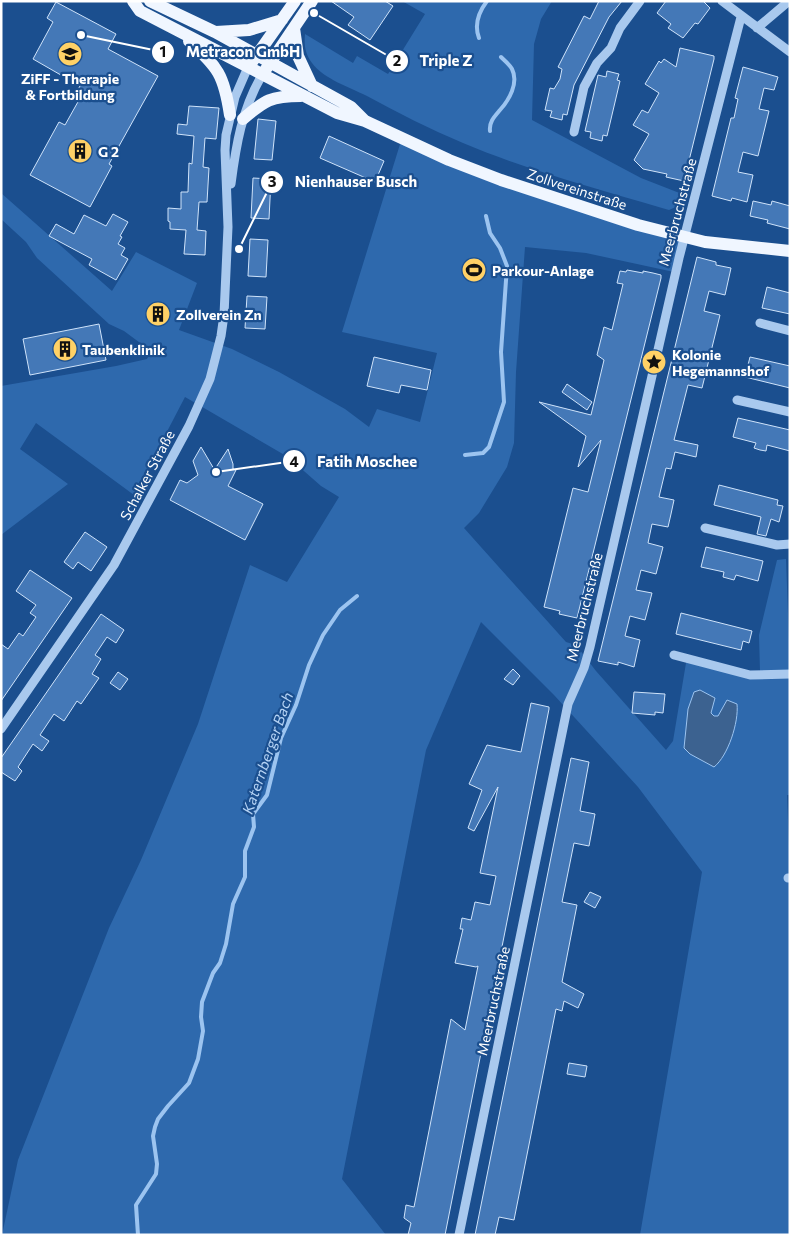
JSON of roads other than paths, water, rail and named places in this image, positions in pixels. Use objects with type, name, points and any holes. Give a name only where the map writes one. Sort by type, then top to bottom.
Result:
[{"type":"main road","points":[[133,1],[140,11],[176,29],[206,56],[222,80],[230,115]]},
{"type":"main road","name":"Zollvereinstraße","points":[[150,1],[215,32],[351,107],[365,121]]},
{"type":"main road","points":[[248,67],[296,1]]},
{"type":"main road","points":[[262,75],[312,1]]},
{"type":"main road","points":[[215,32],[249,30],[282,20]]},
{"type":"main road","points":[[294,28],[298,56],[312,86]]},
{"type":"main road","name":"Zollvereinstraße","points":[[176,29],[337,113],[365,121],[449,160],[501,180],[684,237],[735,246],[790,251]]},
{"type":"main road","points":[[243,118],[269,98],[303,96]]},
{"type":"street","points":[[574,132],[584,87],[597,63],[610,48],[620,28],[640,1]]},
{"type":"street","points":[[722,1],[790,52]]},
{"type":"street","points":[[757,28],[789,1]]},
{"type":"street","name":"Meerbruchstraße","points":[[459,1235],[568,704],[584,668],[590,647],[684,237],[741,17]]},
{"type":"street","name":"Schalker Straße","points":[[1,728],[114,565],[146,508],[199,405],[210,379],[221,336],[227,254],[228,201],[225,150],[230,115],[238,88],[248,67]]},
{"type":"street","name":"Schalker Straße","points":[[228,201],[243,118],[251,94],[262,75]]},
{"type":"street","points":[[760,323],[790,331]]},
{"type":"street","points":[[737,400],[790,412]]},
{"type":"street","points":[[705,528],[777,545],[790,544]]},
{"type":"street","points":[[674,655],[750,675],[790,674]]},
{"type":"waterway","name":"Katernberger Bach","points":[[479,38],[478,19],[487,1]]},
{"type":"waterway","name":"Katernberger Bach","points":[[490,131],[492,120],[507,101],[514,85],[512,69],[501,57]]},
{"type":"waterway","name":"Katernberger Bach","points":[[465,455],[483,453],[489,447],[504,402],[501,352],[507,266],[500,248],[490,233],[486,216]]},
{"type":"waterway","name":"Katernberger Bach","points":[[138,1235],[136,1205],[156,1174],[157,1164],[153,1136],[155,1127],[158,1119],[168,1106],[189,1083],[198,1059],[203,1031],[201,1017],[202,1002],[213,973],[220,963],[226,944],[233,904],[245,877],[245,851],[254,827],[253,814],[267,795],[281,738],[296,705],[309,665],[323,635],[340,610],[357,596]]},
{"type":"place","name":"Triple Z","points":[[314,13]]},
{"type":"place","name":"Metracon GmbH","points":[[81,35]]},
{"type":"place","name":"ZiFF - Therapie & Fortbildung","points":[[70,54]]},
{"type":"place","name":"G 2","points":[[80,151]]},
{"type":"place","name":"Nienhauser Busch","points":[[239,249]]},
{"type":"place","name":"Parkour-Anlage","points":[[474,270]]},
{"type":"place","name":"Zollverein Zn","points":[[158,314]]},
{"type":"place","name":"Taubenklinik","points":[[65,349]]},
{"type":"place","name":"Kolonie Hegemannshof","points":[[654,362]]},
{"type":"place","name":"Fatih Moschee","points":[[216,472]]}]
